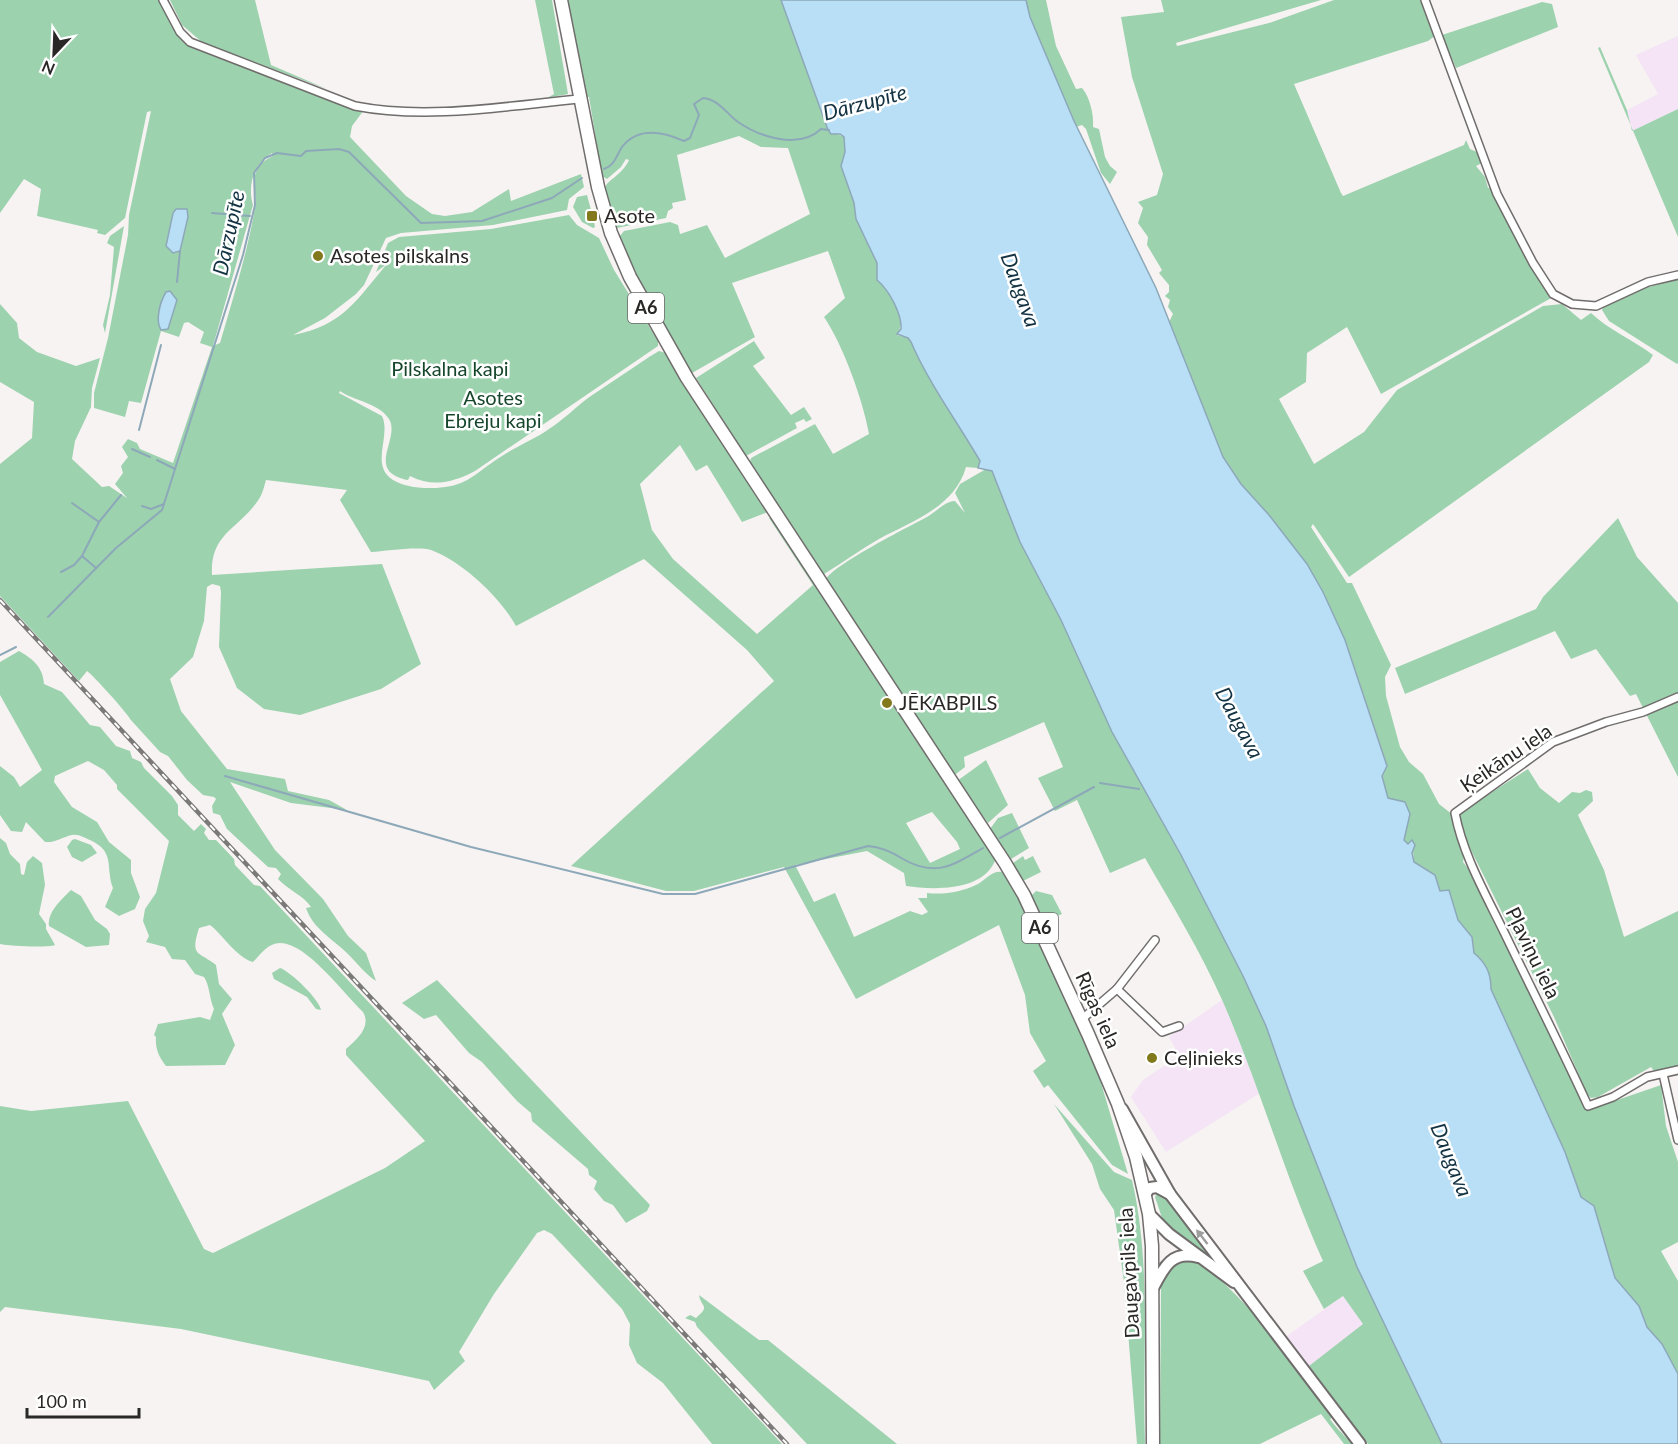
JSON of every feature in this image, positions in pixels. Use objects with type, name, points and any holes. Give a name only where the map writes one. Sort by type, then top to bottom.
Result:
[{"type":"highway","name":"A6","points":[[561,0],[579,99]]},
{"type":"highway","name":"Rīgas iela","points":[[579,99],[608,223],[630,277],[687,378],[1010,871],[1082,1020],[1118,1104]]},
{"type":"highway","name":"Daugavpils iela","points":[[1118,1104],[1149,1214],[1153,1288],[1153,1444]]},
{"type":"main road","name":"Rīgas iela","points":[[1118,1104],[1170,1194],[1360,1444]]},
{"type":"main road","points":[[1145,1194],[1157,1186],[1170,1194]]},
{"type":"main road","points":[[1149,1214],[1201,1258],[1237,1284]]},
{"type":"main road","points":[[1153,1288],[1164,1266],[1172,1259],[1186,1254],[1201,1258]]},
{"type":"street","points":[[163,0],[180,32],[190,42],[355,106],[380,111],[415,112],[579,99]]},
{"type":"street","points":[[1425,0],[1497,194],[1533,263],[1553,294],[1572,304],[1596,306],[1648,282],[1678,275]]},
{"type":"street","name":"Ķeikānu iela","points":[[1455,813],[1553,742],[1606,722],[1643,712],[1678,697]]},
{"type":"street","name":"Pļaviņu iela","points":[[1455,813],[1459,833],[1473,868],[1563,1049],[1588,1106],[1613,1096],[1647,1077],[1663,1074]]},
{"type":"street","points":[[1082,1020],[1117,989],[1155,940]]},
{"type":"street","points":[[1117,989],[1162,1032],[1179,1026]]},
{"type":"street","points":[[1678,1070],[1663,1074],[1678,1140]]},
{"type":"shaded area","points":[[1678,36],[1678,109],[1632,131],[1627,110],[1658,94],[1636,55]]},
{"type":"shaded area","points":[[1222,1000],[1260,1093],[1166,1152],[1131,1097],[1143,1080],[1179,1056],[1169,1037]]},
{"type":"shaded area","points":[[1343,1296],[1364,1325],[1309,1366],[1287,1336]]},
{"type":"green space","points":[[0,0],[158,0],[185,42],[364,110],[352,126],[350,137],[406,196],[432,214],[445,216],[472,212],[509,189],[511,201],[581,174],[584,187],[569,199],[567,210],[493,225],[401,233],[386,238],[364,285],[356,294],[325,318],[293,335],[325,325],[348,309],[387,264],[376,272],[388,243],[399,237],[491,229],[569,215],[577,225],[599,238],[614,270],[658,341],[658,346],[475,471],[451,481],[435,483],[410,476],[408,480],[395,476],[388,469],[386,462],[391,436],[389,419],[379,409],[340,391],[339,393],[382,416],[384,431],[382,463],[389,477],[412,487],[439,488],[468,480],[508,452],[549,429],[588,398],[649,357],[659,351],[666,353],[768,512],[742,522],[707,465],[696,471],[680,445],[640,484],[652,530],[673,559],[757,634],[813,585],[769,518],[771,518],[996,858],[990,869],[981,877],[970,883],[943,888],[906,886],[904,873],[867,851],[795,865],[814,902],[835,893],[854,937],[910,911],[922,915],[928,912],[918,898],[927,898],[927,893],[959,891],[978,884],[993,874],[1002,872],[1019,899],[1096,1066],[1128,1174],[1112,1165],[1048,1085],[1044,1088],[1033,1071],[1046,1061],[1030,1033],[1025,995],[999,925],[856,999],[784,867],[694,891],[666,891],[571,866],[774,681],[747,650],[644,559],[516,626],[491,592],[456,563],[443,556],[431,550],[418,548],[371,552],[340,500],[347,490],[266,480],[257,502],[220,541],[215,550],[212,575],[382,564],[421,664],[381,689],[300,715],[264,709],[237,688],[219,647],[221,592],[220,586],[212,584],[207,587],[204,621],[193,657],[170,679],[181,711],[227,769],[285,779],[288,791],[329,800],[347,810],[291,803],[230,782],[275,850],[323,899],[348,936],[366,953],[376,981],[368,975],[318,928],[306,908],[311,907],[278,879],[281,874],[276,868],[268,867],[227,829],[220,815],[213,813],[212,806],[216,799],[203,795],[187,780],[168,756],[160,752],[87,671],[79,681],[0,596],[0,464],[32,438],[34,402],[0,382],[0,304],[17,323],[19,338],[37,352],[76,366],[100,358],[92,388],[91,407],[75,441],[72,459],[102,487],[109,486],[127,498],[115,484],[123,473],[121,466],[128,457],[122,447],[128,439],[137,443],[140,449],[173,463],[212,347],[200,343],[204,332],[188,322],[184,323],[179,337],[161,331],[141,403],[129,401],[125,417],[94,408],[94,393],[108,338],[128,235],[129,215],[151,111],[147,112],[125,218],[105,235],[97,233],[98,230],[37,216],[41,189],[24,179],[0,213]],"holes":[[[272,153],[273,156],[263,162],[256,172],[254,181],[256,204],[244,259],[220,343],[213,346],[253,205],[251,197],[253,175],[266,157]],[[176,209],[187,209],[188,217],[180,251],[166,245],[173,212]],[[932,812],[957,842],[960,849],[930,863],[906,823]]]},
{"type":"green space","points":[[170,0],[255,0],[271,65],[327,89],[203,43],[182,25]]},
{"type":"green space","points":[[535,0],[552,0],[568,94],[547,98],[554,94]]},
{"type":"green space","points":[[567,0],[781,0],[828,130],[844,137],[845,152],[841,166],[854,203],[856,219],[877,263],[877,280],[892,298],[899,314],[900,329],[897,335],[908,338],[911,342],[935,387],[980,461],[978,468],[966,467],[952,493],[931,511],[879,539],[824,574],[750,462],[751,458],[815,424],[833,454],[869,434],[851,373],[824,317],[845,298],[828,251],[732,283],[755,337],[692,373],[646,294],[619,237],[624,231],[670,222],[678,225],[680,234],[707,225],[725,258],[810,214],[788,148],[761,147],[739,136],[677,155],[686,200],[672,203],[673,208],[668,211],[666,218],[617,228],[605,187],[629,160],[626,159],[621,167],[607,179],[602,176],[589,97],[587,97]]},
{"type":"green space","points":[[1026,0],[1046,0],[1056,46],[1076,89],[1082,88],[1087,96],[1092,112],[1093,127],[1099,129],[1105,157],[1117,172],[1110,184],[1101,173],[1086,129],[1082,125],[1076,127],[1030,17]]},
{"type":"green space","points":[[1161,0],[1321,0],[1176,43],[1177,46],[1269,23],[1334,0],[1423,0],[1435,36],[1428,41],[1294,84],[1341,193],[1343,196],[1464,145],[1466,140],[1470,149],[1477,152],[1482,163],[1476,166],[1485,177],[1488,188],[1492,187],[1530,263],[1553,297],[1381,394],[1347,327],[1307,353],[1306,382],[1279,399],[1314,464],[1364,432],[1397,390],[1543,306],[1562,304],[1581,320],[1591,313],[1605,325],[1653,355],[1649,362],[1349,577],[1313,524],[1311,527],[1347,583],[1352,583],[1391,665],[1385,677],[1386,696],[1400,747],[1409,762],[1423,774],[1439,804],[1453,815],[1465,852],[1463,862],[1475,877],[1586,1108],[1597,1107],[1661,1085],[1666,1126],[1678,1162],[1678,1242],[1661,1251],[1678,1281],[1678,1374],[1662,1344],[1647,1327],[1639,1306],[1615,1278],[1594,1206],[1581,1197],[1565,1152],[1491,989],[1487,969],[1474,954],[1472,937],[1458,920],[1449,890],[1440,891],[1435,875],[1414,862],[1412,841],[1408,844],[1404,840],[1410,813],[1388,798],[1382,776],[1387,766],[1345,640],[1269,515],[1241,484],[1223,457],[1169,322],[1173,314],[1168,307],[1170,300],[1165,296],[1169,292],[1169,285],[1159,273],[1162,270],[1147,245],[1148,237],[1138,223],[1143,208],[1138,202],[1157,195],[1163,174],[1132,77],[1121,17],[1164,12]]},
{"type":"green space","points":[[1542,2],[1552,4],[1558,27],[1456,68],[1442,35]]},
{"type":"green space","points":[[1600,47],[1627,110],[1631,125],[1598,48]]},
{"type":"green space","points":[[1678,109],[1678,237],[1633,131]]},
{"type":"green space","points":[[587,195],[591,221],[594,221],[595,227],[593,228],[582,222],[573,207],[577,197]]},
{"type":"green space","points":[[124,226],[105,333],[103,325],[110,295],[114,247],[107,243],[110,236]]},
{"type":"green space","points":[[1678,279],[1677,364],[1609,321],[1602,310],[1604,306],[1630,292]]},
{"type":"green space","points":[[754,341],[765,358],[753,366],[791,415],[804,407],[812,419],[806,422],[804,419],[795,423],[797,428],[746,456],[696,378]]},
{"type":"green space","points":[[986,469],[992,471],[997,480],[1020,542],[1061,620],[1112,732],[1181,855],[1243,976],[1266,1026],[1294,1106],[1357,1267],[1442,1444],[1368,1444],[1309,1366],[1363,1324],[1343,1296],[1324,1309],[1303,1271],[1323,1261],[1249,1066],[1205,965],[1145,858],[1110,873],[1077,800],[1055,811],[1038,778],[1063,767],[1044,722],[964,757],[965,767],[956,774],[952,773],[826,579],[832,572],[857,555],[948,503],[955,501],[965,513],[955,493],[960,484]]},
{"type":"green space","points":[[1618,518],[1637,557],[1678,603],[1678,777],[1636,694],[1630,696],[1596,649],[1571,659],[1555,631],[1405,694],[1395,668],[1536,609],[1543,597]]},
{"type":"green space","points":[[19,651],[36,664],[42,673],[44,684],[62,692],[90,725],[100,727],[116,746],[130,751],[132,758],[141,762],[144,768],[172,796],[178,805],[178,815],[194,831],[201,824],[206,829],[204,833],[209,840],[216,840],[254,885],[260,886],[782,1444],[712,1444],[663,1383],[637,1363],[629,1345],[630,1324],[622,1309],[552,1234],[544,1230],[537,1233],[494,1294],[459,1352],[465,1361],[434,1390],[429,1381],[181,1329],[5,1307],[0,1312],[0,1106],[31,1111],[128,1101],[204,1249],[213,1253],[385,1168],[425,1141],[346,1055],[346,1049],[362,1033],[366,1023],[363,1012],[324,970],[302,951],[290,945],[276,943],[265,949],[253,962],[236,951],[210,925],[199,928],[195,944],[197,952],[216,965],[219,984],[232,999],[222,1014],[235,1045],[225,1065],[166,1066],[158,1053],[154,1035],[158,1024],[200,1017],[210,1020],[214,1009],[204,977],[195,974],[185,960],[172,959],[165,947],[146,942],[149,936],[143,921],[145,909],[156,893],[169,841],[117,789],[117,785],[104,770],[88,761],[55,776],[54,782],[72,807],[97,822],[109,842],[131,860],[131,873],[140,897],[135,909],[119,916],[105,907],[113,888],[107,855],[98,845],[82,836],[75,835],[45,842],[26,822],[22,832],[11,831],[0,815],[0,766],[14,777],[20,787],[42,770],[0,695],[0,662]]},
{"type":"green space","points":[[986,760],[1008,805],[988,823],[957,781]]},
{"type":"green space","points":[[1528,769],[1540,788],[1559,803],[1572,792],[1580,793],[1586,790],[1592,792],[1593,801],[1578,815],[1604,870],[1624,937],[1678,911],[1678,1066],[1654,1071],[1651,1067],[1598,1097],[1591,1098],[1587,1094],[1554,1017],[1461,830],[1459,813]]},
{"type":"green space","points":[[1012,813],[1029,848],[1011,859],[990,829],[998,818]]},
{"type":"green space","points":[[0,838],[6,843],[10,854],[20,864],[21,874],[24,875],[27,862],[33,856],[42,863],[45,885],[39,914],[55,945],[0,944]]},
{"type":"green space","points":[[75,839],[91,845],[97,853],[82,862],[72,857],[67,847]]},
{"type":"green space","points":[[1023,856],[1025,860],[1033,856],[1041,872],[1023,881],[1013,863]]},
{"type":"green space","points":[[71,890],[81,896],[95,920],[107,929],[110,934],[109,945],[86,947],[49,926],[53,911]]},
{"type":"green space","points":[[1036,891],[1052,895],[1062,914],[1043,922],[1031,896]]},
{"type":"green space","points":[[280,968],[304,986],[321,1010],[316,1009],[307,997],[274,979],[272,973]]},
{"type":"green space","points":[[437,980],[650,1205],[647,1211],[626,1223],[613,1205],[604,1201],[594,1189],[597,1181],[589,1175],[588,1169],[532,1121],[531,1113],[482,1062],[469,1053],[436,1015],[424,1019],[402,1003]]},
{"type":"green space","points":[[1054,1104],[1114,1172],[1132,1180],[1138,1212],[1144,1278],[1145,1444],[1137,1444],[1124,1282],[1114,1210],[1100,1189],[1092,1164]]},
{"type":"green space","points":[[1158,1192],[1168,1198],[1213,1262],[1164,1224],[1155,1197]]},
{"type":"green space","points":[[1194,1259],[1215,1275],[1252,1312],[1333,1417],[1330,1419],[1353,1444],[1344,1444],[1321,1414],[1260,1444],[1160,1444],[1161,1281],[1173,1261]]},
{"type":"green space","points":[[699,1295],[759,1340],[768,1340],[897,1444],[807,1444],[697,1327],[695,1322],[685,1318],[690,1315],[696,1318],[703,1311],[704,1306]]},
{"type":"water","name":"Daugava","points":[[781,0],[1026,0],[1030,17],[1074,121],[1156,288],[1223,457],[1241,484],[1269,515],[1307,564],[1345,640],[1387,766],[1382,776],[1388,798],[1405,802],[1410,814],[1404,840],[1408,844],[1412,840],[1415,845],[1412,853],[1414,862],[1435,875],[1440,891],[1449,890],[1458,920],[1472,937],[1474,953],[1487,969],[1491,989],[1565,1152],[1581,1197],[1594,1206],[1615,1278],[1639,1306],[1647,1327],[1662,1344],[1678,1374],[1678,1444],[1442,1444],[1357,1267],[1294,1106],[1266,1026],[1243,976],[1181,855],[1112,732],[1061,620],[1020,542],[992,471],[978,468],[980,461],[935,387],[911,342],[908,338],[897,334],[901,329],[901,323],[897,310],[882,284],[877,280],[877,263],[856,219],[854,203],[841,166],[845,152],[844,137],[840,134],[831,134],[828,130]]},
{"type":"water","points":[[176,209],[187,209],[188,217],[180,251],[173,253],[166,246],[173,213]]},
{"type":"water","points":[[170,291],[177,300],[168,329],[161,330],[158,321],[160,306],[166,292]]},
{"type":"waterway","name":"Dārzupīte","points":[[604,169],[613,163],[628,140],[636,136],[660,133],[684,141],[690,138],[699,115],[694,104],[703,98],[718,104],[738,122],[768,136],[791,140],[802,139],[821,129],[829,130]]},
{"type":"waterway","name":"Dārzupīte","points":[[48,617],[116,548],[162,510],[243,255],[255,205],[254,173],[265,158],[277,153],[301,156],[306,151],[339,149],[349,152],[421,223],[482,221],[552,198],[582,178]]},
{"type":"waterway","points":[[212,213],[250,216]]},
{"type":"waterway","points":[[177,282],[180,251]]},
{"type":"waterway","points":[[139,430],[161,345]]},
{"type":"waterway","points":[[132,449],[150,457]]},
{"type":"waterway","points":[[157,460],[175,469]]},
{"type":"waterway","points":[[96,568],[82,556],[99,522],[121,495]]},
{"type":"waterway","points":[[72,503],[99,522]]},
{"type":"waterway","points":[[142,506],[151,509],[164,504]]},
{"type":"waterway","points":[[61,572],[74,565],[82,556]]},
{"type":"waterway","name":"Dārzupīte","points":[[0,655],[16,647]]},
{"type":"waterway","points":[[225,776],[471,847],[663,894],[695,894],[868,846],[886,850],[925,868],[953,864],[983,848]]},
{"type":"waterway","points":[[1100,783],[1139,789]]},
{"type":"waterway","points":[[1000,838],[1094,787]]},
{"type":"railway","points":[[0,600],[787,1444]]},
{"type":"place","name":"Asote","points":[[592,216]]},
{"type":"place","name":"Asotes pilskalns","points":[[318,256]]},
{"type":"place","name":"JĒKABPILS","points":[[887,703]]},
{"type":"place","name":"Ceļinieks","points":[[1152,1058]]},
{"type":"park label","name":"Pilskalna kapi","points":[[450,369]]},
{"type":"park label","name":"Asotes Ebreju kapi","points":[[493,410]]}]
